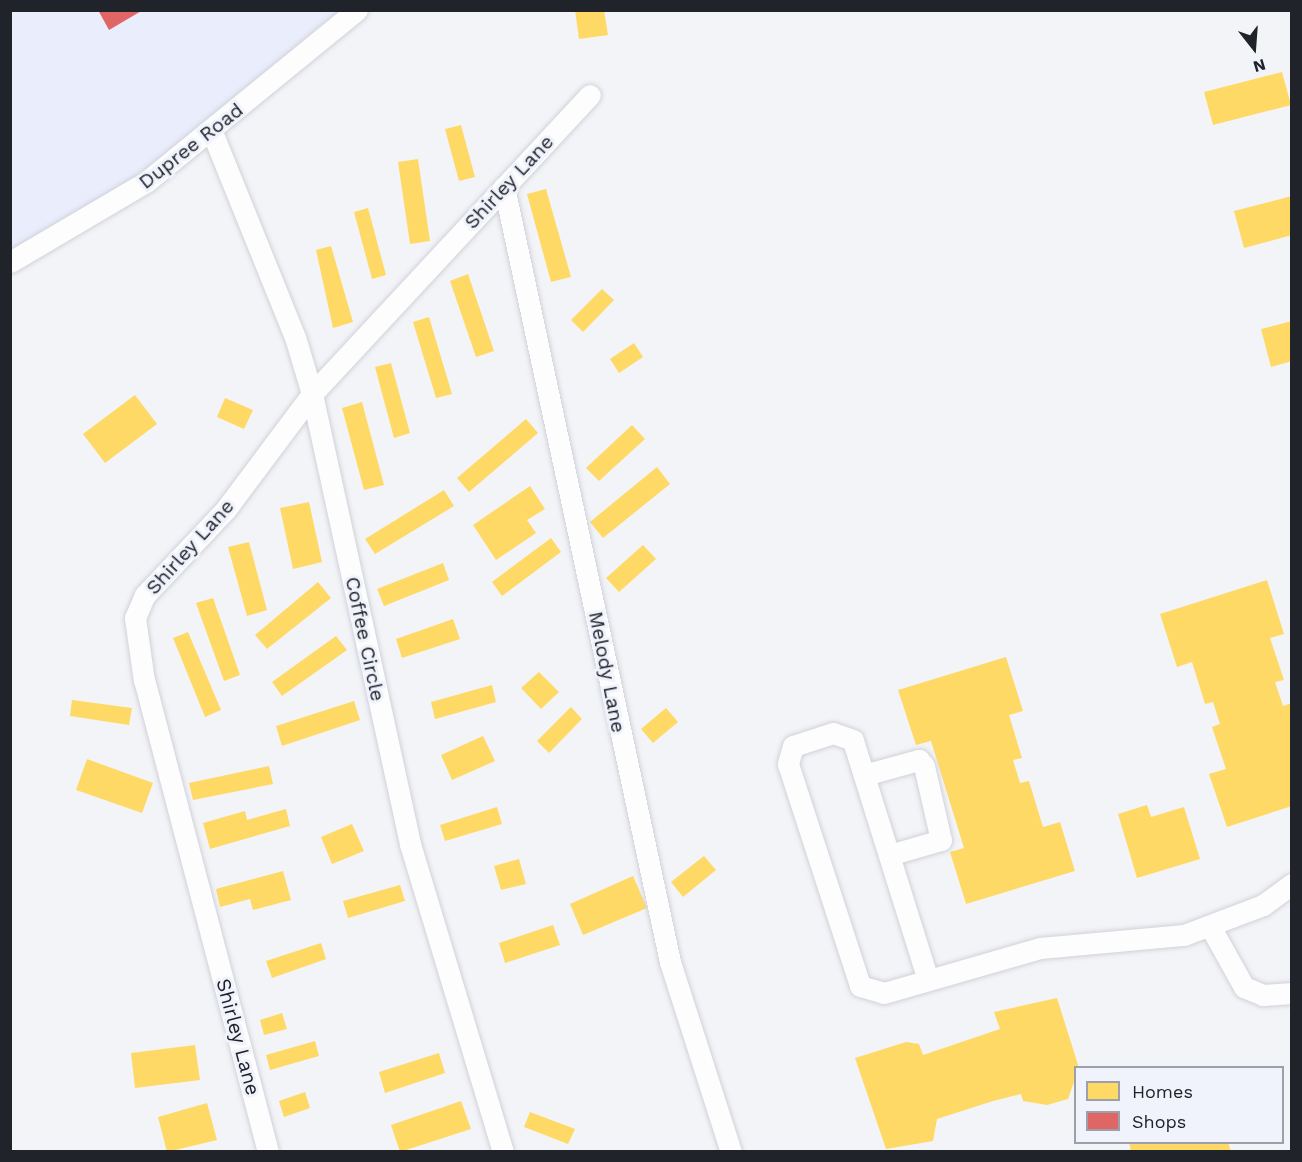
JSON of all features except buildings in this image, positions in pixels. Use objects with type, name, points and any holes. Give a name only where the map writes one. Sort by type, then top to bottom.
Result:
[{"type":"street","name":"Dupree Road","points":[[10,262],[88,221],[212,132],[357,10]]},
{"type":"street","name":"Shirley Lane","points":[[268,1152],[144,681],[135,618],[145,596],[226,509],[312,394],[590,95]]},
{"type":"street","name":"Coffee Circle","points":[[212,132],[296,337],[312,394],[410,844],[503,1152]]},
{"type":"street","name":"Melody Lane","points":[[504,187],[670,962],[731,1152]]},
{"type":"street","points":[[928,980],[853,740],[833,733],[793,746],[788,764],[860,986],[884,993],[1040,948],[1151,941],[1211,928],[1263,905],[1292,884]]},
{"type":"street","points":[[864,775],[919,760],[924,766],[942,840],[889,855]]},
{"type":"street","points":[[1211,928],[1244,987],[1263,994],[1292,993]]},
{"type":"shaded area","points":[[11,11],[361,11],[11,269]]}]
